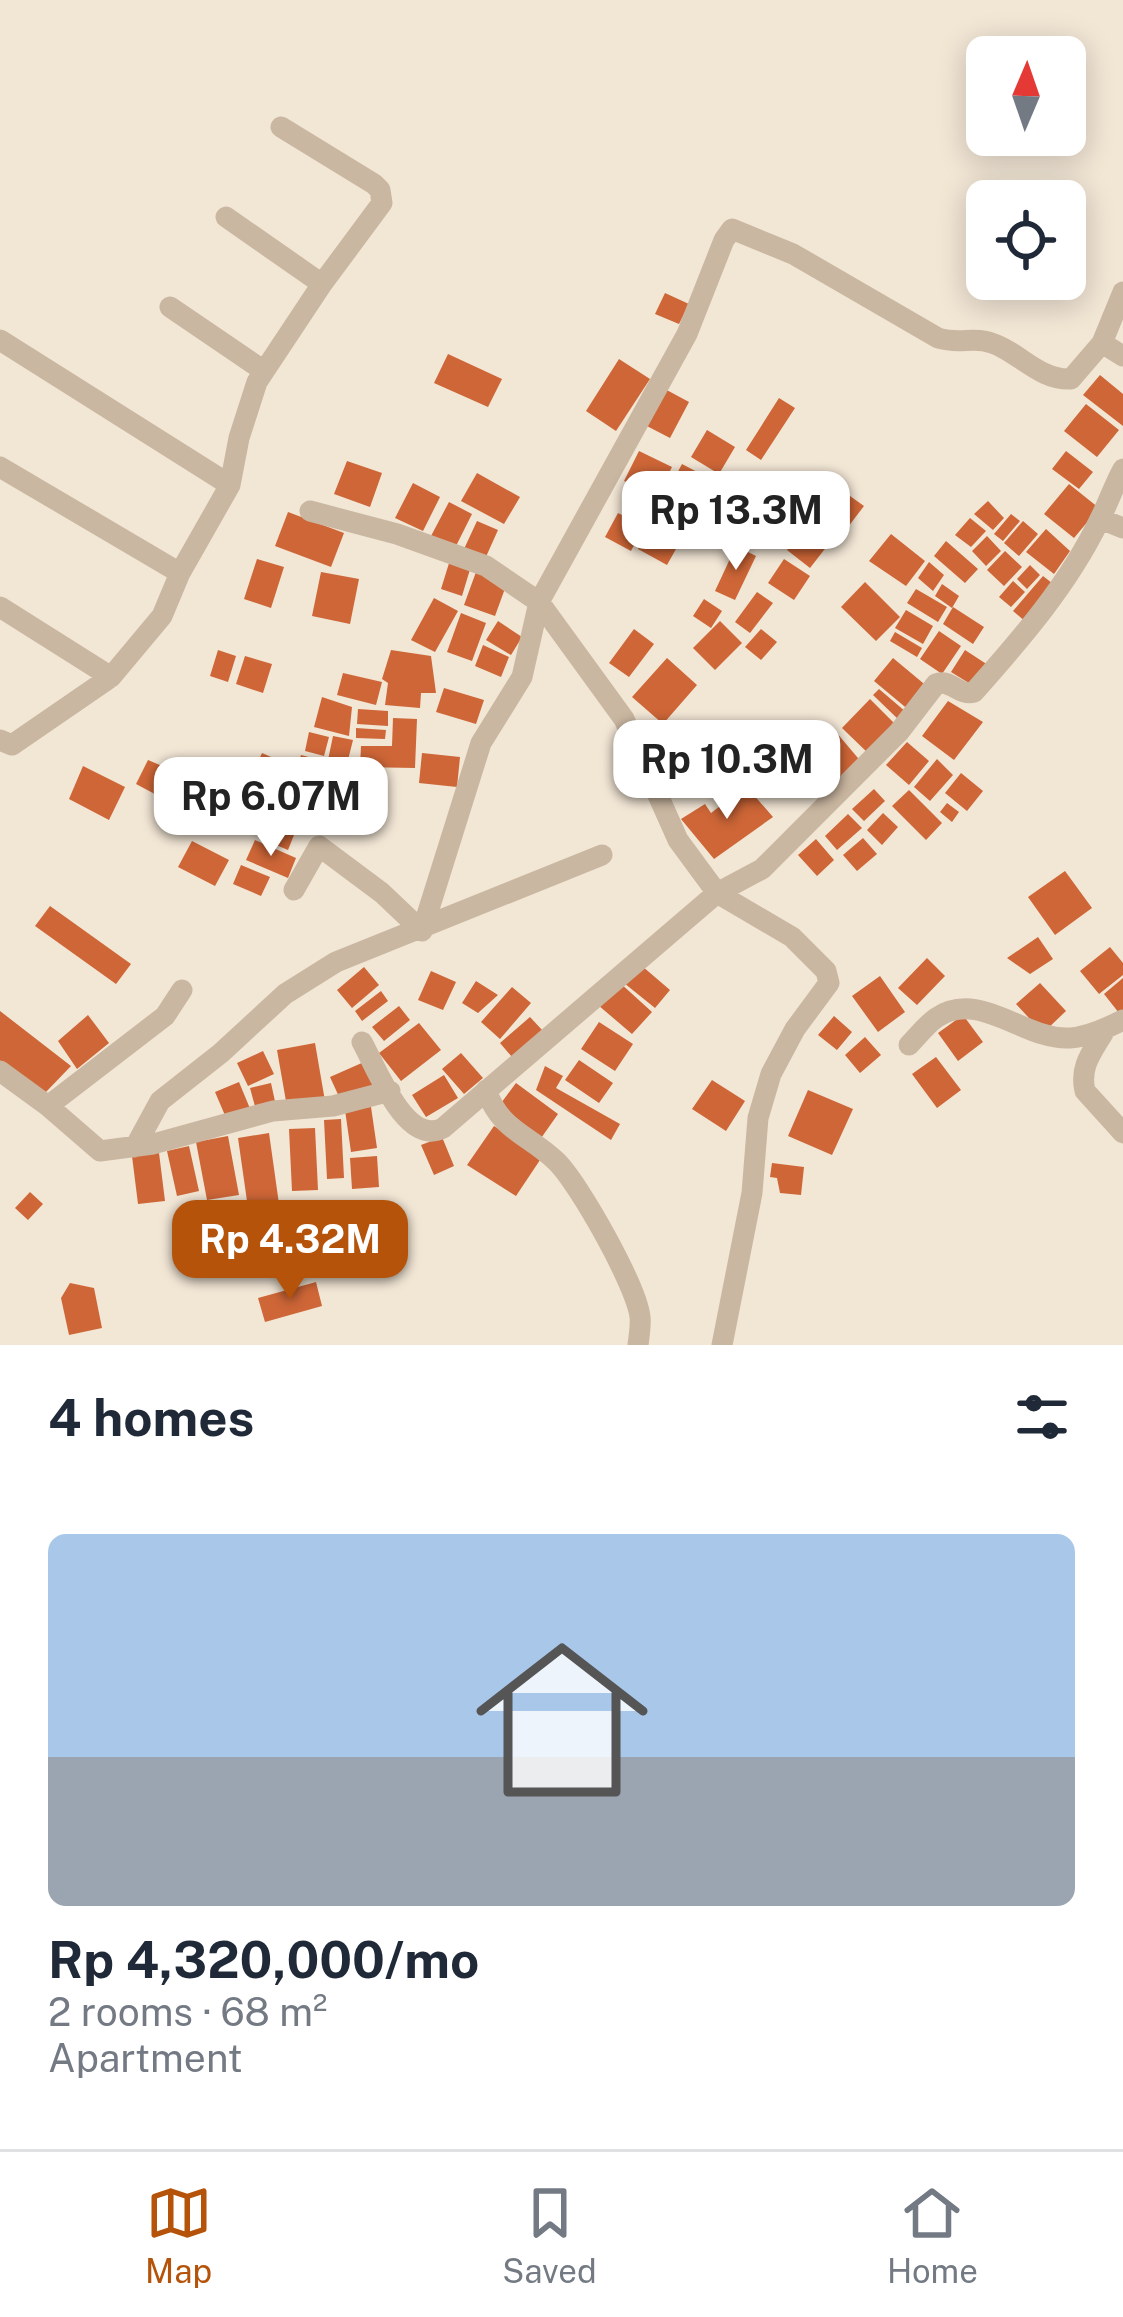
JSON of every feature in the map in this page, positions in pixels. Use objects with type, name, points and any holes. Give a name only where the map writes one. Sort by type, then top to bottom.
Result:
[{"type":"street","points":[[1,743],[12,746],[111,677],[162,616],[180,573],[230,485],[239,438],[264,371],[378,211],[382,197],[374,184],[281,127]]},
{"type":"street","points":[[226,217],[322,284]]},
{"type":"street","points":[[422,931],[481,743],[522,677],[538,602],[687,334],[732,229],[793,254],[938,338],[960,344],[984,341],[1052,377],[1071,379],[1102,343],[1123,292]]},
{"type":"street","points":[[170,307],[264,371]]},
{"type":"street","points":[[0,340],[230,485]]},
{"type":"street","points":[[1102,343],[1123,356]]},
{"type":"street","points":[[0,467],[180,573]]},
{"type":"street","points":[[362,1042],[406,1120],[421,1132],[431,1133],[717,893],[762,869],[898,732],[936,684],[945,682],[974,692],[1041,617],[1100,519],[1123,470]]},
{"type":"street","points":[[310,511],[397,534],[486,566],[538,602],[624,719],[678,840],[717,893],[792,937],[830,979],[771,1074],[758,1118],[752,1193],[722,1345]]},
{"type":"street","points":[[1100,519],[1123,528]]},
{"type":"street","points":[[0,607],[111,677]]},
{"type":"street","points":[[294,890],[319,846],[382,893],[422,931]]},
{"type":"street","points":[[135,1147],[160,1101],[285,994],[336,962],[602,855]]},
{"type":"street","points":[[48,1106],[165,1016],[182,990]]},
{"type":"street","points":[[909,1045],[938,1016],[969,1007],[1051,1036],[1069,1038],[1114,1025]]},
{"type":"street","points":[[1114,1025],[1088,1056],[1083,1083],[1123,1133]]},
{"type":"street","points":[[0,1071],[100,1151],[135,1147],[273,1112],[333,1106],[390,1090]]},
{"type":"street","points":[[485,1090],[494,1115],[557,1162],[617,1256],[637,1303],[638,1345]]},
{"type":"building","points":[[665,293],[689,304],[679,324],[655,314]]},
{"type":"building","points":[[448,354],[502,379],[488,407],[434,383]]},
{"type":"building","points":[[619,359],[650,379],[616,431],[586,411]]},
{"type":"building","points":[[1100,375],[1123,394],[1123,426],[1083,395]]},
{"type":"building","points":[[663,388],[689,402],[670,438],[643,424]]},
{"type":"building","points":[[779,398],[795,408],[761,460],[746,450]]},
{"type":"building","points":[[1086,404],[1119,430],[1097,457],[1064,431]]},
{"type":"building","points":[[707,430],[735,447],[719,474],[691,457]]},
{"type":"building","points":[[639,451],[672,467],[657,497],[624,481]]},
{"type":"building","points":[[1066,451],[1093,472],[1079,489],[1052,469]]},
{"type":"building","points":[[347,461],[382,473],[370,507],[334,494]]},
{"type":"building","points":[[682,464],[722,485],[708,511],[668,490]]},
{"type":"building","points":[[477,473],[520,497],[504,524],[461,501]]},
{"type":"building","points":[[413,483],[440,497],[423,531],[395,518]]},
{"type":"building","points":[[1069,484],[1099,508],[1074,538],[1044,514]]},
{"type":"building","points":[[741,488],[764,497],[752,527],[729,518]]},
{"type":"building","points":[[843,491],[864,506],[848,527],[827,512]]},
{"type":"building","points":[[665,501],[694,517],[667,565],[638,549]]},
{"type":"building","points":[[988,501],[1004,518],[993,530],[974,514]]},
{"type":"building","points":[[449,502],[472,514],[455,548],[431,536]]},
{"type":"building","points":[[288,512],[344,533],[331,567],[275,546]]},
{"type":"building","points":[[618,513],[644,526],[631,551],[605,537]]},
{"type":"building","points":[[1011,514],[1020,521],[1003,541],[994,534]]},
{"type":"building","points":[[816,515],[838,532],[810,568],[787,550]]},
{"type":"building","points":[[970,518],[986,531],[971,547],[955,535]]},
{"type":"building","points":[[477,521],[498,530],[485,559],[464,549]]},
{"type":"building","points":[[1023,521],[1038,534],[1019,556],[1004,543]]},
{"type":"building","points":[[1046,529],[1070,551],[1054,574],[1026,552]]},
{"type":"building","points":[[891,534],[925,561],[906,586],[869,561]]},
{"type":"building","points":[[987,536],[1001,551],[986,566],[972,551]]},
{"type":"building","points":[[946,541],[978,569],[965,583],[934,556]]},
{"type":"building","points":[[736,546],[756,556],[735,600],[715,591]]},
{"type":"building","points":[[1005,551],[1022,567],[1004,586],[987,570]]},
{"type":"building","points":[[257,559],[284,567],[271,608],[244,599]]},
{"type":"building","points":[[784,559],[810,576],[794,600],[768,583]]},
{"type":"building","points":[[450,560],[471,566],[462,596],[441,589]]},
{"type":"building","points":[[929,562],[944,575],[933,591],[918,578]]},
{"type":"building","points":[[1030,565],[1040,575],[1027,589],[1017,579]]},
{"type":"building","points":[[321,572],[359,579],[350,624],[312,616]]},
{"type":"building","points":[[476,572],[507,583],[495,616],[464,605]]},
{"type":"building","points":[[1043,576],[1057,587],[1026,622],[1013,611]]},
{"type":"building","points":[[1013,581],[1025,592],[1011,607],[999,597]]},
{"type":"building","points":[[865,582],[900,617],[876,641],[841,607]]},
{"type":"building","points":[[942,584],[959,596],[952,608],[935,596]]},
{"type":"building","points":[[916,589],[947,607],[938,622],[907,603]]},
{"type":"building","points":[[757,592],[773,603],[750,633],[735,622]]},
{"type":"building","points":[[434,598],[458,611],[435,652],[411,640]]},
{"type":"building","points":[[704,599],[722,611],[711,628],[693,616]]},
{"type":"building","points":[[953,607],[984,627],[973,644],[943,624]]},
{"type":"building","points":[[906,610],[933,626],[923,644],[895,628]]},
{"type":"building","points":[[461,613],[486,623],[472,661],[447,652]]},
{"type":"building","points":[[498,621],[522,637],[511,655],[486,640]]},
{"type":"building","points":[[720,621],[742,643],[715,670],[693,648]]},
{"type":"building","points":[[634,629],[654,644],[629,677],[609,663]]},
{"type":"building","points":[[761,629],[777,642],[761,660],[745,647]]},
{"type":"building","points":[[939,631],[961,646],[942,674],[920,659]]},
{"type":"building","points":[[895,632],[922,648],[917,657],[890,641]]},
{"type":"building","points":[[483,645],[509,657],[501,677],[475,666]]},
{"type":"building","points":[[218,650],[236,656],[228,682],[210,676]]},
{"type":"building","points":[[391,650],[431,656],[436,693],[421,693],[420,708],[385,705],[388,683],[382,679]]},
{"type":"building","points":[[965,650],[991,667],[977,688],[951,672]]},
{"type":"building","points":[[245,656],[272,664],[263,693],[236,684]]},
{"type":"building","points":[[667,658],[697,685],[663,724],[632,697]]},
{"type":"building","points":[[893,658],[929,688],[910,711],[874,681]]},
{"type":"building","points":[[343,673],[382,682],[376,705],[337,695]]},
{"type":"building","points":[[444,688],[484,700],[476,724],[436,712]]},
{"type":"building","points":[[879,689],[906,712],[899,720],[873,695]]},
{"type":"building","points":[[322,697],[352,707],[349,736],[314,727]]},
{"type":"building","points":[[870,699],[897,726],[869,754],[842,728]]},
{"type":"building","points":[[948,701],[983,722],[954,760],[922,736]]},
{"type":"building","points":[[358,709],[388,711],[388,726],[357,724]]},
{"type":"building","points":[[393,718],[417,719],[415,768],[360,767],[361,746],[392,746]]},
{"type":"building","points":[[737,725],[754,739],[736,760],[719,745]]},
{"type":"building","points":[[356,728],[386,730],[385,739],[356,738]]},
{"type":"building","points":[[309,732],[329,737],[324,756],[305,751]]},
{"type":"building","points":[[836,732],[863,764],[843,781],[816,749]]},
{"type":"building","points":[[333,736],[353,740],[347,764],[328,760]]},
{"type":"building","points":[[907,742],[929,761],[909,785],[886,765]]},
{"type":"building","points":[[262,753],[287,764],[274,793],[249,782]]},
{"type":"building","points":[[422,753],[460,757],[457,787],[419,783]]},
{"type":"building","points":[[301,755],[343,766],[341,778],[298,766]]},
{"type":"building","points":[[937,759],[953,775],[930,801],[914,787]]},
{"type":"building","points":[[148,760],[195,780],[181,808],[136,784]]},
{"type":"building","points":[[83,766],[125,787],[109,820],[69,799]]},
{"type":"building","points":[[301,770],[339,786],[329,807],[292,791]]},
{"type":"building","points":[[961,773],[983,791],[967,811],[945,793]]},
{"type":"building","points":[[746,786],[773,817],[714,859],[681,819],[705,804],[711,813]]},
{"type":"building","points":[[874,789],[885,801],[864,821],[852,809]]},
{"type":"building","points":[[909,790],[942,823],[926,840],[892,806]]},
{"type":"building","points":[[286,794],[316,807],[307,828],[277,815]]},
{"type":"building","points":[[947,803],[959,812],[952,822],[940,812]]},
{"type":"building","points":[[883,813],[898,827],[882,845],[867,830]]},
{"type":"building","points":[[848,814],[862,828],[837,850],[825,836]]},
{"type":"building","points":[[278,822],[296,830],[288,850],[269,842]]},
{"type":"building","points":[[863,838],[877,854],[857,871],[843,855]]},
{"type":"building","points":[[816,839],[834,860],[817,876],[798,855]]},
{"type":"building","points":[[255,840],[296,858],[288,878],[246,860]]},
{"type":"building","points":[[192,841],[229,860],[215,886],[178,867]]},
{"type":"building","points":[[241,865],[270,877],[261,896],[233,884]]},
{"type":"building","points":[[1065,871],[1092,908],[1055,935],[1028,897]]},
{"type":"building","points":[[50,906],[131,964],[116,984],[35,926]]},
{"type":"building","points":[[1038,937],[1053,959],[1030,974],[1007,958]]},
{"type":"building","points":[[1110,947],[1123,963],[1123,975],[1099,994],[1080,971]]},
{"type":"building","points":[[927,958],[945,976],[917,1005],[898,988]]},
{"type":"building","points":[[642,966],[670,990],[655,1008],[624,983]]},
{"type":"building","points":[[364,967],[379,985],[352,1008],[337,990]]},
{"type":"building","points":[[431,971],[456,982],[443,1010],[418,1000]]},
{"type":"building","points":[[880,976],[905,1012],[878,1032],[852,996]]},
{"type":"building","points":[[1123,978],[1123,1010],[1119,1013],[1104,994]]},
{"type":"building","points":[[476,981],[498,995],[478,1013],[462,1003]]},
{"type":"building","points":[[619,982],[652,1012],[632,1034],[598,1005]]},
{"type":"building","points":[[1040,983],[1066,1011],[1043,1033],[1016,1004]]},
{"type":"building","points":[[512,987],[531,1003],[500,1039],[481,1022]]},
{"type":"building","points":[[381,991],[388,1001],[362,1021],[355,1011]]},
{"type":"building","points":[[399,1006],[410,1020],[384,1041],[372,1027]]},
{"type":"building","points":[[0,1011],[71,1066],[45,1093],[0,1064]]},
{"type":"building","points":[[88,1015],[109,1043],[77,1069],[58,1041]]},
{"type":"building","points":[[963,1015],[983,1042],[958,1061],[938,1033]]},
{"type":"building","points":[[834,1016],[852,1032],[837,1050],[818,1035]]},
{"type":"building","points":[[530,1017],[543,1031],[512,1057],[500,1043]]},
{"type":"building","points":[[599,1022],[633,1044],[615,1071],[581,1049]]},
{"type":"building","points":[[419,1023],[441,1050],[401,1081],[379,1053]]},
{"type":"building","points":[[865,1037],[881,1055],[860,1073],[845,1055]]},
{"type":"building","points":[[315,1043],[325,1101],[287,1107],[277,1050]]},
{"type":"building","points":[[263,1051],[274,1074],[248,1086],[237,1063]]},
{"type":"building","points":[[461,1053],[483,1078],[464,1094],[442,1069]]},
{"type":"building","points":[[936,1057],[961,1090],[937,1108],[912,1074]]},
{"type":"building","points":[[579,1060],[613,1083],[599,1103],[565,1080]]},
{"type":"building","points":[[364,1062],[375,1086],[341,1101],[330,1077]]},
{"type":"building","points":[[545,1066],[563,1076],[556,1088],[620,1124],[611,1140],[536,1090]]},
{"type":"building","points":[[444,1075],[458,1098],[426,1117],[412,1095]]},
{"type":"building","points":[[712,1080],[745,1101],[726,1131],[692,1109]]},
{"type":"building","points":[[239,1082],[251,1111],[227,1120],[215,1092]]},
{"type":"building","points":[[271,1083],[276,1106],[256,1110],[250,1088]]},
{"type":"building","points":[[516,1083],[558,1114],[539,1141],[496,1110]]},
{"type":"building","points":[[808,1090],[853,1109],[832,1155],[788,1136]]},
{"type":"building","points":[[371,1107],[377,1148],[351,1152],[345,1110]]},
{"type":"building","points":[[341,1119],[344,1178],[327,1179],[324,1120]]},
{"type":"building","points":[[494,1126],[542,1157],[516,1196],[467,1165]]},
{"type":"building","points":[[315,1128],[318,1190],[292,1191],[289,1129]]},
{"type":"building","points":[[269,1133],[279,1204],[248,1208],[238,1138]]},
{"type":"building","points":[[228,1136],[239,1195],[207,1200],[196,1142]]},
{"type":"building","points":[[442,1137],[454,1166],[434,1175],[421,1145]]},
{"type":"building","points":[[189,1146],[199,1191],[177,1196],[167,1151]]},
{"type":"building","points":[[159,1153],[165,1201],[138,1204],[132,1156]]},
{"type":"building","points":[[377,1156],[379,1187],[352,1189],[350,1158]]},
{"type":"building","points":[[772,1163],[804,1167],[801,1195],[780,1193],[777,1178],[770,1177]]},
{"type":"building","points":[[30,1192],[43,1204],[28,1220],[15,1208]]},
{"type":"building","points":[[316,1282],[322,1306],[265,1322],[258,1298]]},
{"type":"building","points":[[70,1283],[94,1288],[102,1328],[69,1335],[61,1298]]}]
